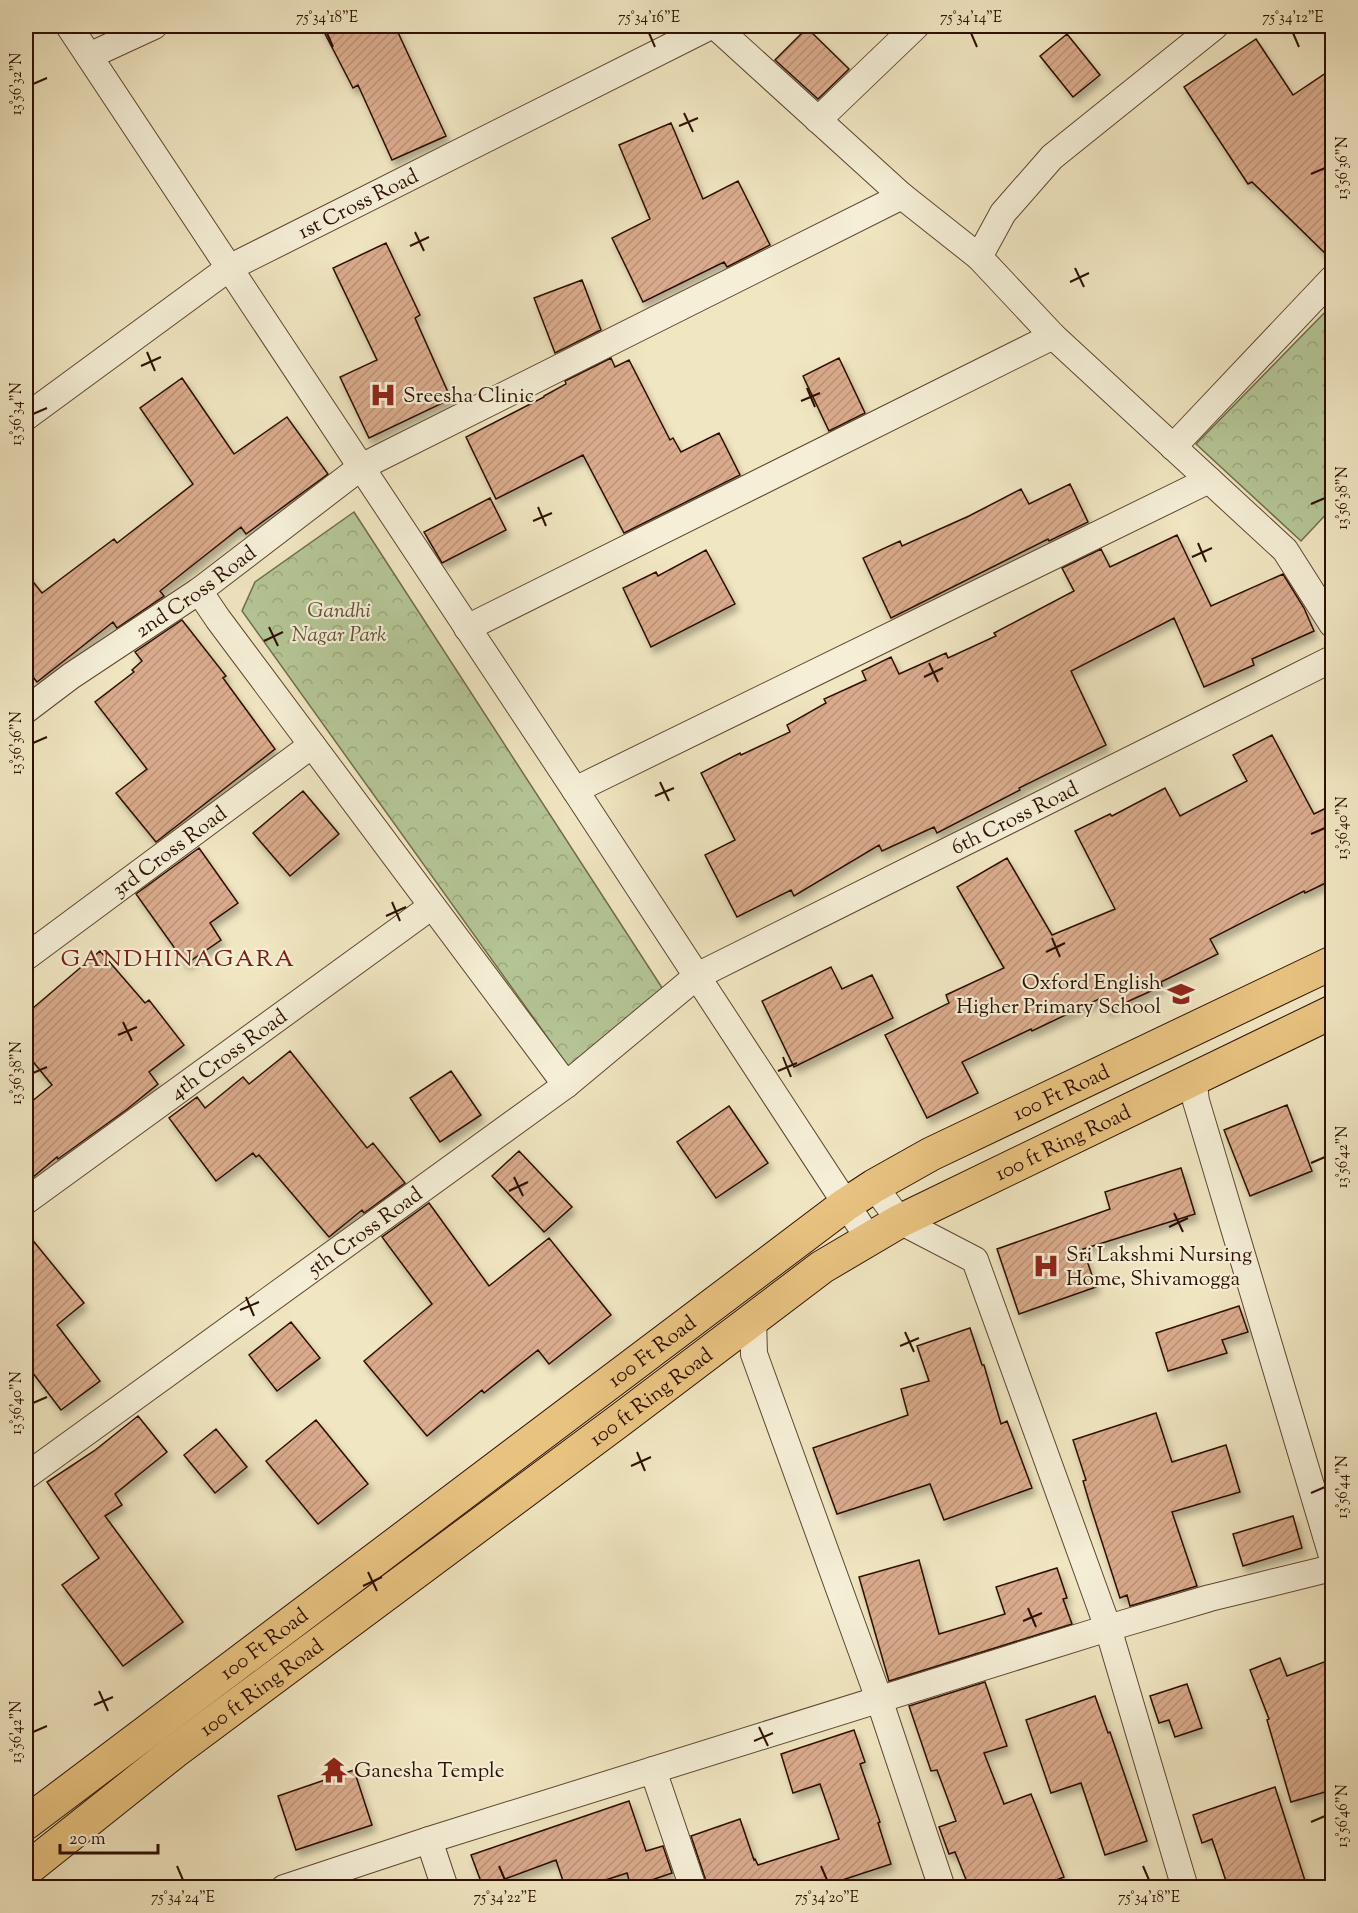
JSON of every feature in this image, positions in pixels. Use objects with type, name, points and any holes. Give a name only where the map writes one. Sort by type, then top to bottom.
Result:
[{"type":"main road","name":"100 Ft Road","points":[[26,1823],[845,1205],[931,1154],[1332,963]]},
{"type":"main road","name":"100 ft Ring Road","points":[[26,1870],[174,1752],[822,1267],[900,1221],[1332,1012]]},
{"type":"street","points":[[69,26],[869,1239]]},
{"type":"street","points":[[89,56],[154,26]]},
{"type":"street","points":[[713,26],[902,196],[979,257],[1053,336],[1284,550],[1332,624]]},
{"type":"street","name":"1st Cross Road","points":[[30,405],[230,268],[713,26]]},
{"type":"street","points":[[818,120],[916,26]]},
{"type":"street","points":[[979,257],[1003,213],[1052,157],[1215,26]]},
{"type":"street","name":"2nd Cross Road","points":[[26,710],[71,676],[200,591],[361,467],[902,196]]},
{"type":"street","points":[[1173,447],[1332,279]]},
{"type":"street","points":[[467,628],[1053,336]]},
{"type":"street","points":[[575,790],[1209,480]]},
{"type":"street","points":[[200,591],[312,745],[566,1084]]},
{"type":"street","name":"6th Cross Road","points":[[697,976],[1332,659]]},
{"type":"street","name":"3rd Cross Road","points":[[26,957],[312,745]]},
{"type":"street","name":"4th Cross Road","points":[[26,1201],[432,906]]},
{"type":"street","name":"5th Cross Road","points":[[26,1476],[566,1084],[697,976]]},
{"type":"street","points":[[1193,1078],[1196,1101],[1332,1556]]},
{"type":"street","points":[[874,1186],[900,1221],[975,1260],[1108,1628],[1185,1887]]},
{"type":"street","points":[[753,1320],[754,1354],[879,1699],[942,1887]]},
{"type":"street","points":[[284,1887],[1108,1628],[1210,1598],[1332,1568]]},
{"type":"street","points":[[653,1770],[693,1887]]},
{"type":"street","points":[[429,1840],[446,1887]]},
{"type":"green space","points":[[1332,305],[1332,508],[1301,541],[1196,444]]},
{"type":"green space","name":"Gandhi Nagar Park","points":[[354,512],[668,997],[578,1080],[242,611],[255,582]]},
{"type":"building","points":[[321,26],[395,26],[446,136],[392,160],[358,85],[353,88]]},
{"type":"building","points":[[807,28],[849,69],[818,99],[775,60]]},
{"type":"building","points":[[1067,34],[1100,75],[1073,97],[1040,56]]},
{"type":"building","points":[[1256,39],[1293,95],[1332,69],[1332,260],[1252,182],[1248,184],[1184,87]]},
{"type":"building","points":[[671,123],[703,199],[738,181],[770,245],[727,267],[724,262],[643,302],[612,238],[650,219],[619,145]]},
{"type":"building","points":[[386,243],[420,315],[415,318],[451,399],[369,438],[340,377],[377,360],[333,268]]},
{"type":"building","points":[[582,280],[601,330],[555,353],[534,298]]},
{"type":"building","points":[[611,358],[615,367],[629,360],[670,440],[673,438],[681,452],[719,433],[740,475],[624,533],[583,455],[496,499],[466,437],[544,397],[566,384],[565,381]]},
{"type":"building","points":[[839,358],[865,413],[829,431],[803,376]]},
{"type":"building","points":[[182,378],[234,454],[287,417],[328,474],[246,534],[241,527],[160,591],[164,596],[117,628],[113,622],[37,682],[26,668],[26,573],[42,593],[114,539],[117,543],[193,484],[140,408]]},
{"type":"building","points":[[1070,484],[1088,522],[1049,541],[1048,539],[891,618],[863,558],[900,541],[902,546],[969,516],[1021,489],[1029,504]]},
{"type":"building","points":[[490,498],[506,530],[442,563],[424,532]]},
{"type":"building","points":[[1177,535],[1211,606],[1283,574],[1304,608],[1314,631],[1252,659],[1254,665],[1204,687],[1174,618],[1071,671],[1106,745],[1019,788],[1020,790],[937,833],[934,827],[882,851],[879,845],[794,896],[791,890],[737,917],[705,855],[735,840],[701,773],[740,753],[741,755],[790,732],[787,725],[826,703],[824,699],[866,680],[862,671],[891,657],[899,674],[946,653],[948,658],[996,636],[994,633],[1074,591],[1062,568],[1101,549],[1110,567]]},
{"type":"building","points":[[706,550],[735,604],[651,647],[623,588],[656,572],[658,576]]},
{"type":"building","points":[[182,620],[226,676],[223,678],[275,749],[156,842],[116,793],[147,769],[95,702],[134,672],[132,670],[142,661],[135,652]]},
{"type":"building","points":[[1272,735],[1314,814],[1332,805],[1332,880],[1305,893],[1304,891],[1210,939],[1218,954],[1161,982],[1162,986],[1107,1011],[1101,998],[962,1062],[978,1093],[927,1118],[885,1035],[949,1003],[946,995],[1004,968],[957,887],[1007,858],[1052,935],[1115,909],[1075,831],[1110,814],[1112,816],[1165,788],[1180,816],[1247,781],[1233,755]]},
{"type":"building","points":[[303,791],[339,834],[290,876],[253,833]]},
{"type":"building","points":[[199,848],[238,903],[210,923],[221,940],[186,964],[136,894]]},
{"type":"building","points":[[100,951],[145,1003],[149,1000],[184,1045],[149,1072],[158,1084],[126,1110],[58,1159],[57,1157],[26,1183],[26,1106],[52,1085],[26,1053],[26,1014]]},
{"type":"building","points":[[831,967],[842,989],[872,975],[893,1018],[794,1067],[762,1001]]},
{"type":"building","points":[[290,1051],[367,1148],[373,1143],[405,1183],[364,1213],[362,1210],[329,1237],[259,1155],[256,1157],[253,1153],[216,1181],[169,1118],[197,1097],[205,1108],[243,1077],[249,1084]]},
{"type":"building","points":[[451,1071],[481,1115],[440,1142],[410,1098]]},
{"type":"building","points":[[1287,1105],[1312,1171],[1250,1196],[1224,1130]]},
{"type":"building","points":[[729,1106],[768,1163],[716,1198],[677,1142]]},
{"type":"building","points":[[519,1151],[572,1207],[544,1232],[492,1176]]},
{"type":"building","points":[[1181,1168],[1195,1214],[1083,1249],[1096,1287],[1019,1314],[997,1249],[1110,1209],[1105,1192]]},
{"type":"building","points":[[429,1203],[489,1286],[549,1238],[611,1315],[549,1364],[538,1350],[484,1393],[482,1390],[427,1436],[364,1361],[432,1304],[382,1237]]},
{"type":"building","points":[[26,1232],[84,1303],[57,1325],[100,1381],[61,1410],[26,1364]]},
{"type":"building","points":[[1239,1306],[1248,1332],[1222,1340],[1227,1353],[1168,1371],[1156,1333]]},
{"type":"building","points":[[291,1322],[320,1358],[277,1391],[249,1355]]},
{"type":"building","points":[[970,1328],[982,1365],[984,1365],[1001,1424],[1007,1421],[1032,1488],[944,1520],[930,1484],[837,1514],[813,1448],[908,1415],[901,1389],[929,1381],[917,1346]]},
{"type":"building","points":[[1156,1413],[1172,1462],[1226,1445],[1240,1492],[1172,1512],[1197,1586],[1130,1606],[1127,1595],[1120,1598],[1091,1508],[1083,1481],[1086,1480],[1073,1440]]},
{"type":"building","points":[[138,1416],[167,1452],[115,1494],[122,1505],[105,1516],[183,1622],[123,1666],[62,1585],[99,1558],[47,1482],[94,1451]]},
{"type":"building","points":[[316,1420],[368,1484],[318,1524],[266,1461]]},
{"type":"building","points":[[216,1429],[247,1467],[215,1493],[184,1455]]},
{"type":"building","points":[[1293,1516],[1302,1548],[1243,1566],[1233,1534]]},
{"type":"building","points":[[919,1560],[939,1634],[1005,1614],[996,1587],[1057,1568],[1067,1598],[1063,1599],[1072,1624],[889,1681],[859,1577]]},
{"type":"building","points":[[1280,1658],[1287,1676],[1332,1659],[1332,1790],[1291,1802],[1267,1720],[1269,1719],[1250,1670]]},
{"type":"building","points":[[985,1682],[1007,1746],[984,1753],[1004,1804],[1031,1794],[1064,1877],[1038,1887],[969,1887],[955,1852],[949,1854],[939,1827],[956,1821],[937,1770],[931,1771],[909,1706]]},
{"type":"building","points":[[1187,1684],[1202,1728],[1175,1737],[1169,1720],[1159,1723],[1150,1696]]},
{"type":"building","points":[[1095,1696],[1108,1733],[1110,1732],[1147,1841],[1105,1855],[1081,1783],[1051,1793],[1026,1720]]},
{"type":"building","points":[[854,1730],[865,1762],[860,1764],[880,1822],[878,1823],[891,1864],[821,1887],[708,1887],[691,1836],[740,1819],[754,1860],[758,1865],[839,1839],[820,1784],[793,1793],[781,1754]]},
{"type":"building","points":[[354,1770],[372,1825],[296,1850],[278,1796]]},
{"type":"building","points":[[1275,1787],[1307,1887],[1228,1887],[1212,1839],[1202,1843],[1193,1815]]},
{"type":"building","points":[[629,1801],[646,1851],[663,1846],[672,1873],[631,1887],[627,1873],[584,1887],[565,1887],[556,1860],[483,1887],[471,1855]]},
{"type":"place","name":"Sreesha Clinic","points":[[383,395]]},
{"type":"place","name":"Oxford English Higher Primary School","points":[[1181,994]]},
{"type":"place","name":"Sri Lakshmi Nursing Home, Shivamogga","points":[[1046,1266]]},
{"type":"place","name":"Ganesha Temple","points":[[334,1770]]},
{"type":"district","name":"GANDHINAGARA","points":[[178,958]]}]
